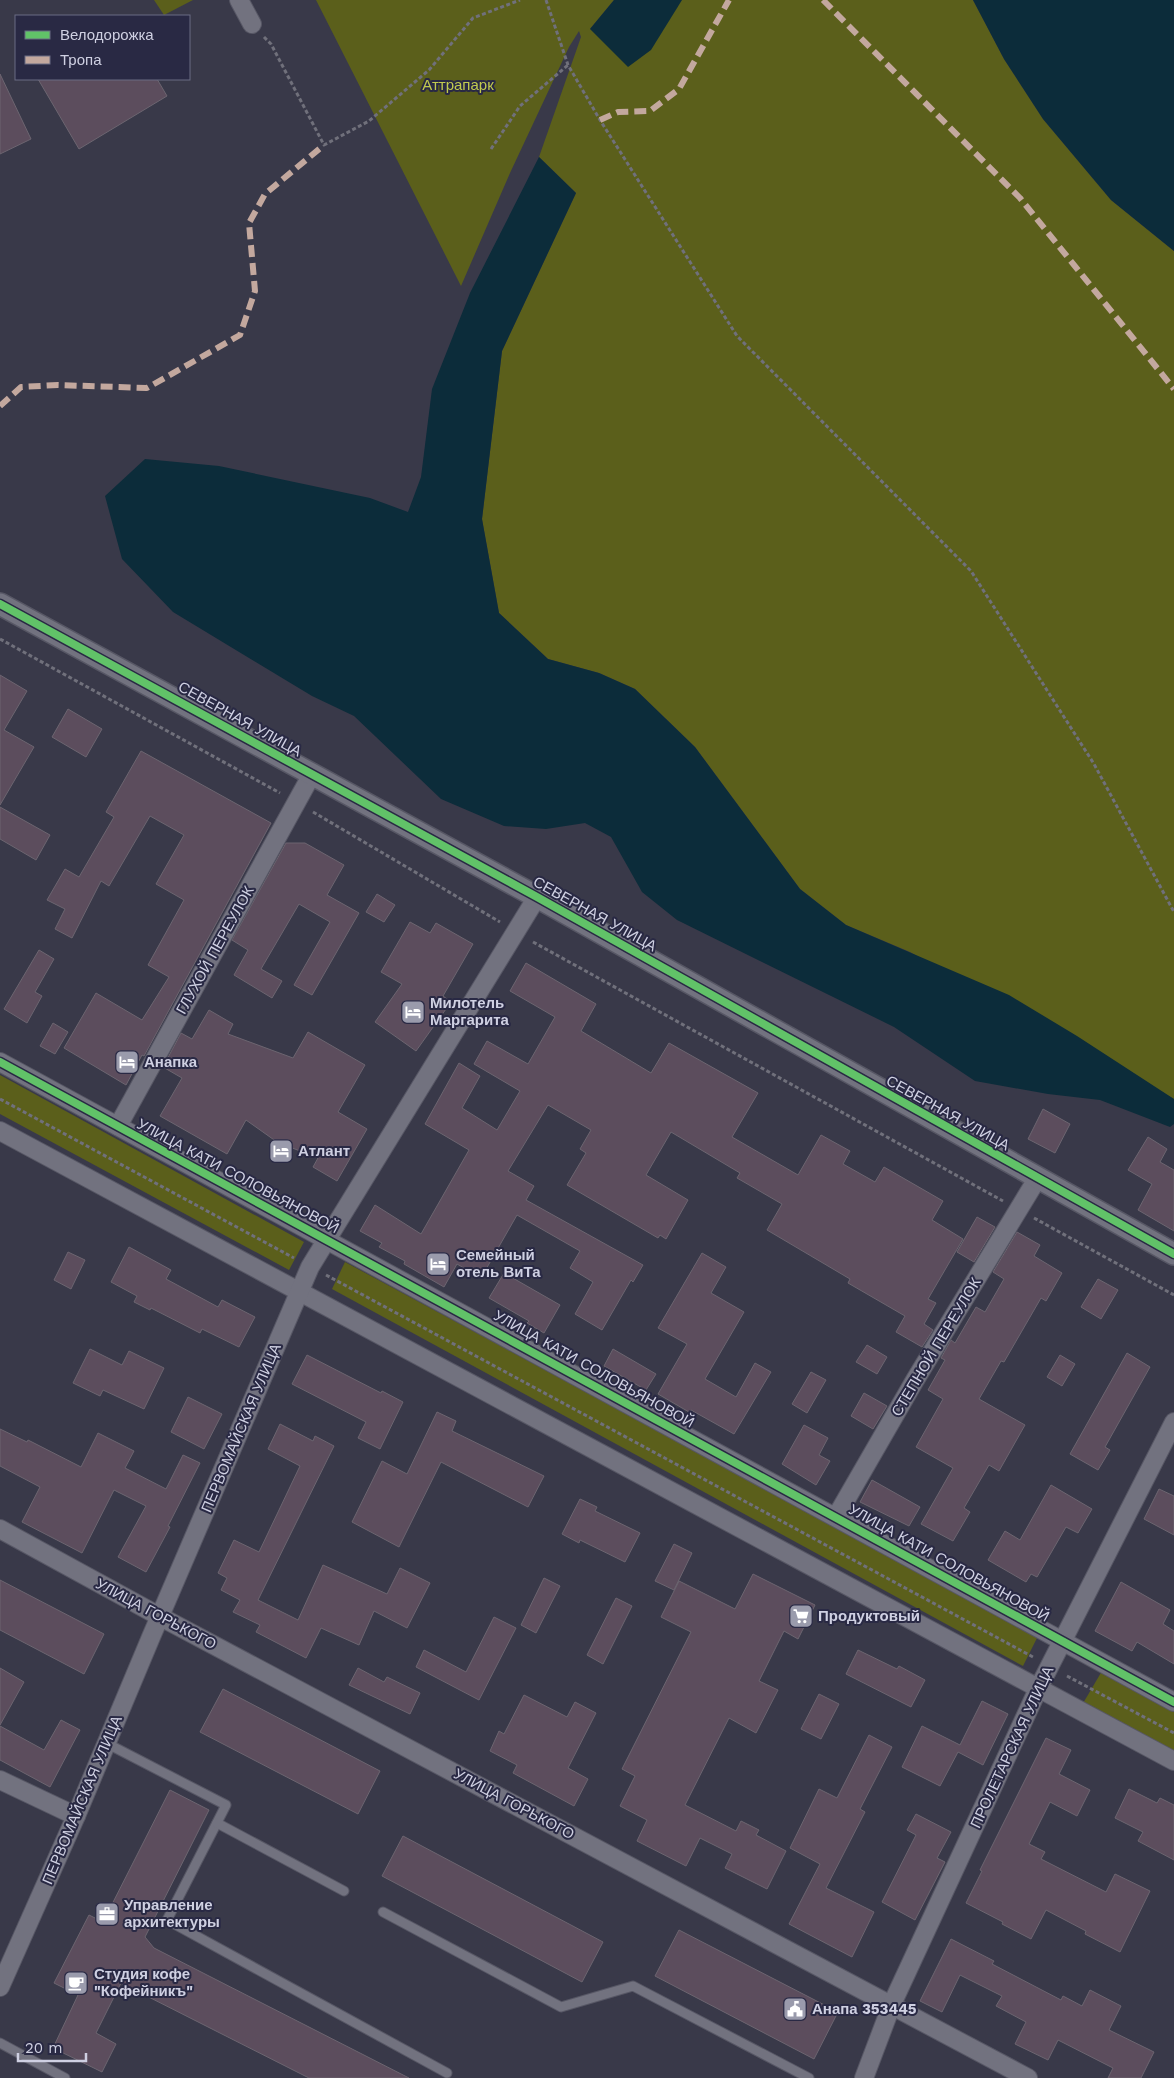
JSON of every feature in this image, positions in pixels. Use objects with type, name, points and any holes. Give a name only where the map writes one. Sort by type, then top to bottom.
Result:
[{"type":"street","points":[[239,0],[252,24]]},
{"type":"street","name":"СЕВЕРНАЯ УЛИЦА","points":[[0,604],[537,897],[1174,1254]]},
{"type":"street","name":"ГЛУХОЙ ПЕРЕУЛОК","points":[[118,1126],[312,774]]},
{"type":"street","name":"ПЕРВОМАЙСКАЯ УЛИЦА","points":[[0,1987],[76,1816],[159,1616],[310,1267],[537,897]]},
{"type":"street","name":"УЛИЦА КАТИ СОЛОВЬЯНОВОЙ","points":[[0,1062],[1174,1702]]},
{"type":"street","points":[[0,1131],[1174,1761]]},
{"type":"street","name":"СТЕПНОЙ ПЕРЕУЛОК","points":[[836,1517],[915,1380],[1038,1179]]},
{"type":"street","name":"ПРОЛЕТАРСКАЯ УЛИЦА","points":[[864,2078],[892,2004],[1039,1687],[1174,1422]]},
{"type":"street","name":"УЛИЦА ГОРЬКОГО","points":[[0,1530],[1028,2078]]},
{"type":"street","points":[[0,1780],[76,1816]]},
{"type":"lane","points":[[106,1743],[226,1805],[167,1920],[447,2073]]},
{"type":"lane","points":[[217,1823],[344,1890]]},
{"type":"lane","points":[[383,1912],[561,2007],[633,1986],[809,2078]]},
{"type":"lane","points":[[0,2043],[65,2078]]},
{"type":"path","points":[[252,24],[271,44],[324,145],[369,121],[384,109],[429,70],[473,18],[520,0]]},
{"type":"path","points":[[546,0],[568,65],[600,120],[737,336],[971,571],[1094,764],[1174,912]]},
{"type":"path","points":[[491,148],[520,106],[568,65]]},
{"type":"path","points":[[0,639],[296,802],[515,932],[1174,1296]]},
{"type":"path","points":[[0,1099],[1174,1733]]},
{"type":"green space","points":[[154,0],[193,0],[164,15]]},
{"type":"green space","name":"Аттрапарк","points":[[316,0],[614,0],[590,29],[681,0],[973,0],[1004,59],[1043,119],[1111,200],[1174,251],[1174,1099],[910,952],[846,925],[800,889],[695,747],[635,689],[599,673],[548,659],[499,613],[482,519],[502,351],[576,193],[539,157],[581,37],[579,31],[569,47],[510,173],[461,286]]},
{"type":"green space","points":[[0,1075],[304,1242],[289,1270],[0,1114]]},
{"type":"green space","points":[[345,1262],[1038,1636],[1023,1666],[332,1289]]},
{"type":"green space","points":[[1102,1671],[1174,1709],[1174,1755],[1082,1705]]},
{"type":"water","points":[[614,0],[682,0],[651,50],[628,67],[590,29]]},
{"type":"water","points":[[973,0],[1174,0],[1174,251],[1111,200],[1043,119],[1004,59]]},
{"type":"water","points":[[539,157],[576,193],[502,351],[482,519],[499,613],[548,659],[599,673],[635,689],[695,747],[800,889],[846,925],[1009,995],[1077,1036],[1174,1099],[1174,1124],[1170,1127],[1100,1100],[1048,1094],[975,1081],[894,1027],[677,920],[642,892],[611,837],[585,823],[546,829],[504,826],[441,799],[354,716],[312,696],[173,612],[122,559],[105,496],[145,459],[219,466],[370,498],[408,512],[421,477],[432,389],[470,293]]},
{"type":"building","points":[[0,74],[31,139],[0,154]]},
{"type":"building","points":[[39,80],[158,80],[167,96],[79,149]]},
{"type":"building","points":[[0,675],[27,691],[4,730],[34,747],[0,805]]},
{"type":"building","points":[[68,709],[102,729],[86,757],[52,737]]},
{"type":"building","points":[[141,751],[271,823],[144,1056],[142,1055],[126,1085],[64,1048],[96,993],[142,1020],[169,977],[148,965],[184,900],[156,884],[184,835],[150,816],[109,886],[101,881],[72,938],[55,929],[65,909],[47,900],[65,869],[79,877],[114,817],[106,812]]},
{"type":"building","points":[[0,807],[50,835],[36,860],[0,839]]},
{"type":"building","points":[[286,843],[305,843],[344,865],[327,895],[359,913],[312,995],[294,985],[330,922],[299,904],[261,969],[282,981],[272,998],[234,975],[248,950],[232,940]]},
{"type":"building","points":[[377,894],[395,905],[384,922],[366,912]]},
{"type":"building","points":[[410,922],[430,933],[436,923],[473,944],[443,996],[451,1002],[416,1051],[375,1022],[402,984],[381,972]]},
{"type":"building","points":[[39,950],[54,959],[35,992],[42,996],[27,1023],[4,1009]]},
{"type":"building","points":[[526,963],[596,1004],[581,1031],[651,1073],[669,1043],[758,1093],[732,1137],[798,1175],[821,1135],[850,1151],[843,1164],[875,1182],[884,1167],[943,1201],[932,1220],[963,1239],[928,1299],[936,1303],[924,1324],[933,1330],[922,1347],[896,1332],[905,1316],[848,1283],[850,1279],[767,1230],[782,1204],[737,1178],[740,1173],[671,1132],[646,1175],[688,1200],[666,1239],[660,1235],[658,1238],[567,1185],[586,1153],[580,1149],[591,1130],[548,1105],[508,1171],[534,1186],[526,1200],[643,1265],[633,1282],[631,1280],[602,1330],[575,1314],[593,1282],[570,1268],[580,1251],[517,1215],[481,1278],[457,1264],[444,1287],[404,1264],[405,1261],[379,1247],[382,1243],[360,1231],[375,1205],[421,1234],[469,1150],[425,1124],[459,1063],[480,1076],[462,1108],[497,1130],[520,1091],[474,1064],[487,1041],[528,1064],[555,1017],[510,991]]},
{"type":"building","points":[[209,1010],[233,1024],[228,1034],[293,1058],[308,1032],[365,1065],[338,1112],[367,1129],[337,1181],[313,1167],[318,1158],[277,1142],[246,1120],[227,1154],[160,1116],[182,1078],[163,1067],[181,1033],[192,1039]]},
{"type":"building","points":[[53,1023],[68,1032],[55,1054],[40,1046]]},
{"type":"building","points":[[1043,1109],[1070,1124],[1055,1153],[1028,1139]]},
{"type":"building","points":[[1148,1137],[1167,1149],[1160,1162],[1174,1170],[1174,1231],[1138,1210],[1152,1184],[1128,1170]]},
{"type":"building","points":[[977,1217],[995,1227],[974,1262],[957,1252]]},
{"type":"building","points":[[1017,1232],[1040,1245],[1034,1256],[1062,1273],[1046,1301],[1041,1298],[1004,1362],[1001,1361],[979,1399],[1025,1425],[999,1471],[989,1465],[964,1508],[970,1512],[953,1541],[921,1524],[953,1468],[916,1447],[943,1399],[928,1390],[945,1360],[941,1358],[951,1340],[955,1343],[976,1307],[985,1312],[1004,1279],[993,1272]]},
{"type":"building","points":[[129,1247],[171,1270],[166,1279],[218,1307],[222,1300],[255,1317],[239,1347],[202,1329],[200,1333],[151,1308],[150,1310],[134,1302],[137,1296],[111,1282]]},
{"type":"building","points":[[68,1252],[85,1260],[71,1289],[54,1280]]},
{"type":"building","points":[[702,1253],[726,1267],[711,1293],[744,1312],[705,1379],[736,1397],[755,1363],[771,1372],[734,1434],[658,1394],[687,1344],[658,1328]]},
{"type":"building","points":[[504,1273],[560,1305],[544,1333],[527,1323],[529,1321],[489,1298]]},
{"type":"building","points":[[1098,1279],[1118,1290],[1101,1319],[1081,1307]]},
{"type":"building","points":[[867,1345],[887,1357],[877,1374],[856,1362]]},
{"type":"building","points":[[90,1349],[122,1365],[129,1351],[164,1368],[144,1409],[103,1390],[100,1396],[73,1383]]},
{"type":"building","points":[[613,1349],[656,1374],[646,1390],[604,1366]]},
{"type":"building","points":[[1127,1353],[1150,1367],[1105,1447],[1110,1450],[1098,1470],[1070,1454]]},
{"type":"building","points":[[307,1355],[381,1393],[382,1391],[403,1402],[380,1449],[358,1438],[366,1422],[292,1384]]},
{"type":"building","points":[[1060,1355],[1075,1364],[1062,1386],[1047,1377]]},
{"type":"building","points":[[811,1372],[826,1380],[807,1413],[792,1404]]},
{"type":"building","points":[[864,1393],[887,1406],[873,1429],[851,1416]]},
{"type":"building","points":[[188,1397],[222,1414],[204,1449],[171,1432]]},
{"type":"building","points":[[437,1412],[456,1421],[452,1431],[544,1476],[528,1507],[441,1462],[399,1547],[352,1522],[382,1461],[407,1474]]},
{"type":"building","points":[[280,1424],[313,1441],[315,1436],[334,1446],[258,1600],[298,1620],[323,1565],[387,1594],[400,1568],[430,1583],[407,1628],[374,1611],[359,1645],[321,1628],[306,1658],[256,1632],[260,1625],[233,1612],[240,1600],[221,1590],[227,1578],[218,1573],[234,1540],[259,1552],[300,1466],[268,1449]]},
{"type":"building","points":[[804,1425],[828,1438],[819,1455],[830,1461],[816,1485],[782,1464]]},
{"type":"building","points":[[0,1429],[27,1442],[28,1440],[81,1467],[98,1433],[134,1451],[125,1468],[166,1489],[183,1455],[200,1463],[168,1526],[170,1527],[146,1572],[118,1557],[146,1506],[114,1490],[82,1553],[22,1522],[40,1487],[0,1466]]},
{"type":"building","points":[[872,1480],[920,1507],[909,1526],[860,1502]]},
{"type":"building","points":[[1051,1485],[1092,1509],[1078,1533],[1066,1527],[1037,1577],[1031,1574],[1026,1582],[988,1560],[1005,1531],[1020,1540]]},
{"type":"building","points":[[1159,1489],[1174,1496],[1174,1535],[1144,1519]]},
{"type":"building","points":[[580,1499],[597,1507],[595,1511],[640,1533],[625,1562],[580,1540],[579,1543],[562,1534]]},
{"type":"building","points":[[674,1544],[692,1553],[674,1590],[655,1581]]},
{"type":"building","points":[[753,1574],[815,1605],[798,1639],[784,1631],[759,1681],[778,1690],[756,1733],[729,1718],[685,1805],[736,1831],[741,1821],[759,1830],[756,1835],[786,1851],[767,1889],[725,1868],[732,1854],[700,1838],[686,1866],[637,1841],[647,1820],[620,1806],[635,1776],[622,1769],[691,1632],[661,1617],[679,1581],[735,1609]]},
{"type":"building","points":[[544,1578],[560,1586],[536,1633],[521,1625]]},
{"type":"building","points":[[0,1580],[104,1634],[84,1674],[0,1630]]},
{"type":"building","points":[[1121,1582],[1170,1610],[1163,1624],[1174,1631],[1174,1664],[1137,1642],[1132,1651],[1095,1631]]},
{"type":"building","points":[[616,1598],[632,1606],[603,1664],[587,1655]]},
{"type":"building","points":[[494,1617],[516,1628],[479,1700],[416,1667],[424,1650],[466,1672]]},
{"type":"building","points":[[858,1650],[897,1669],[899,1666],[925,1680],[911,1707],[846,1674]]},
{"type":"building","points":[[0,1668],[24,1682],[0,1725]]},
{"type":"building","points":[[358,1668],[384,1682],[387,1677],[420,1693],[410,1714],[349,1685]]},
{"type":"building","points":[[223,1689],[380,1771],[358,1814],[200,1732]]},
{"type":"building","points":[[819,1694],[839,1704],[821,1739],[801,1729]]},
{"type":"building","points":[[524,1695],[567,1717],[575,1702],[596,1713],[568,1768],[588,1779],[574,1806],[513,1773],[517,1765],[490,1751],[499,1731],[504,1734]]},
{"type":"building","points":[[982,1701],[1008,1714],[983,1765],[958,1752],[940,1786],[902,1767],[922,1726],[960,1745]]},
{"type":"building","points":[[61,1720],[80,1730],[50,1787],[0,1760],[0,1726],[44,1750]]},
{"type":"building","points":[[869,1735],[892,1747],[860,1809],[865,1812],[826,1888],[874,1912],[852,1957],[789,1924],[820,1864],[790,1848],[819,1789],[837,1798]]},
{"type":"building","points":[[1046,1738],[1071,1750],[1059,1774],[1090,1790],[1077,1816],[1050,1802],[1029,1844],[1045,1852],[1041,1859],[1106,1892],[1115,1874],[1150,1891],[1120,1952],[1085,1934],[1086,1931],[1046,1910],[1031,1939],[966,1903],[982,1871],[980,1870]]},
{"type":"building","points":[[1129,1789],[1157,1803],[1160,1798],[1174,1805],[1174,1860],[1138,1841],[1143,1832],[1115,1818]]},
{"type":"building","points":[[170,1790],[209,1810],[145,1937],[154,1948],[409,2078],[309,2078],[121,1983],[96,2033],[116,2044],[102,2072],[53,2048],[78,1995],[54,1983],[89,1915],[103,1922]]},
{"type":"building","points":[[916,1814],[951,1832],[937,1858],[945,1862],[915,1920],[882,1902],[916,1835],[907,1830]]},
{"type":"building","points":[[403,1836],[603,1942],[582,1982],[382,1876]]},
{"type":"building","points":[[679,1930],[838,2012],[814,2059],[655,1976]]},
{"type":"building","points":[[951,1939],[994,1961],[992,1964],[1061,2000],[1063,1996],[1082,2006],[1090,1990],[1121,2006],[1109,2030],[1154,2052],[1141,2078],[1108,2078],[1113,2068],[1058,2040],[1048,2060],[1015,2044],[1026,2022],[996,2006],[1002,1996],[960,1975],[942,2012],[920,2001]]},
{"type":"marked path","points":[[600,120],[618,112],[650,111],[679,89],[729,0]]},
{"type":"marked path","points":[[823,0],[1020,198],[1174,389]]},
{"type":"marked path","points":[[0,406],[21,387],[58,385],[147,388],[240,335],[255,291],[249,223],[265,194],[324,145]]},
{"type":"cycle path","points":[[0,604],[537,897],[1174,1254]]},
{"type":"cycle path","points":[[0,1062],[1174,1702]]},
{"type":"place","name":"Милотель Маргарита","points":[[413,1012]]},
{"type":"place","name":"Анапка","points":[[127,1062]]},
{"type":"place","name":"Атлант","points":[[281,1151]]},
{"type":"place","name":"Семейный отель ВиТа","points":[[438,1264]]},
{"type":"place","name":"Продуктовый","points":[[801,1616]]},
{"type":"place","name":"Управление архитектуры","points":[[107,1914]]},
{"type":"place","name":"Студия кофе \"Кофейникъ\"","points":[[76,1983]]},
{"type":"place","name":"Анапа 353445","points":[[795,2009]]}]
